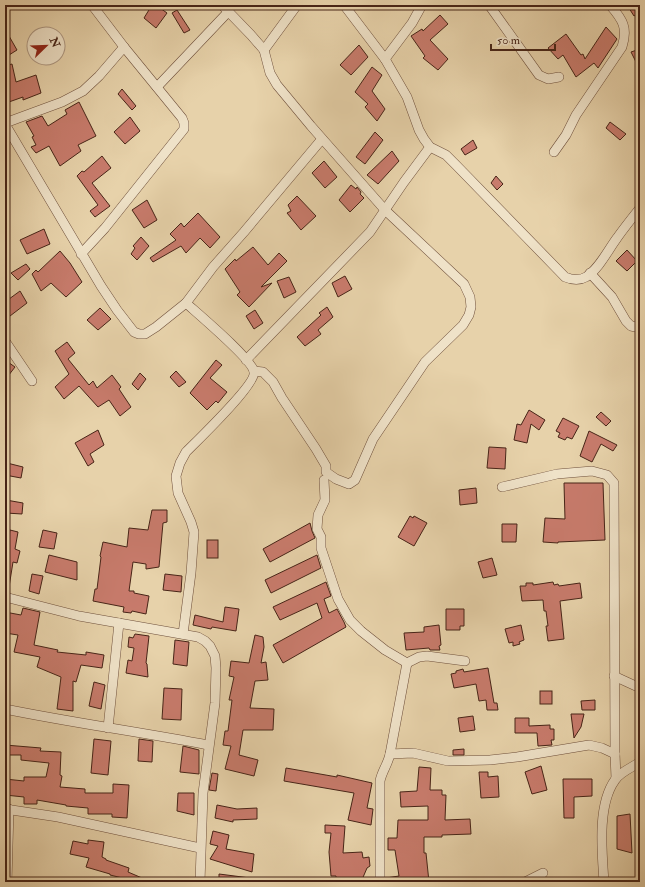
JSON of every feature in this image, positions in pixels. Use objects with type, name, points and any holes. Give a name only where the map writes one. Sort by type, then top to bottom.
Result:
[{"type":"street","points":[[81,254],[105,228],[184,129],[182,118],[92,5]]},
{"type":"street","points":[[264,50],[297,5]]},
{"type":"street","points":[[344,5],[385,59],[407,97],[418,130],[430,147],[446,155],[565,277],[571,280],[578,280],[586,277],[595,268],[640,208]]},
{"type":"street","points":[[385,59],[412,23],[422,5]]},
{"type":"street","points":[[489,5],[539,76],[544,79],[559,77]]},
{"type":"street","points":[[554,152],[566,135],[576,115],[622,47],[625,38],[623,22],[610,5]]},
{"type":"street","points":[[157,87],[225,8],[264,50],[270,73],[277,85],[322,139],[386,210],[464,284],[470,297],[471,307],[463,325],[425,362],[373,439],[355,480],[349,484],[336,479],[326,472],[326,466],[282,398],[274,382],[263,372],[254,371]]},
{"type":"street","points":[[124,47],[99,76],[83,91],[62,102],[5,123],[81,254],[117,310],[134,332],[145,334],[186,303],[213,266],[244,232],[322,139]]},
{"type":"street","points":[[246,360],[370,232],[430,147]]},
{"type":"street","points":[[590,273],[612,297],[626,321],[631,326],[640,328]]},
{"type":"street","points":[[183,634],[191,573],[194,532],[178,493],[176,476],[180,463],[186,452],[240,395],[254,376],[254,371],[246,360],[223,336],[186,303]]},
{"type":"street","points":[[5,341],[32,381]]},
{"type":"street","points":[[502,487],[556,474],[592,471],[607,475],[614,483],[614,676],[616,778]]},
{"type":"street","points":[[324,480],[325,500],[318,515],[317,526],[321,540],[321,548],[338,600],[350,620],[361,631],[385,650],[407,663]]},
{"type":"street","points":[[5,596],[79,616],[198,637],[205,640],[210,646],[215,656],[215,697],[203,793],[200,882]]},
{"type":"street","points":[[108,728],[119,623]]},
{"type":"street","points":[[407,663],[419,657],[427,656],[465,661]]},
{"type":"street","points":[[380,882],[379,787],[382,772],[390,754],[407,663]]},
{"type":"street","points":[[614,676],[640,688]]},
{"type":"street","points":[[5,709],[66,721],[208,744]]},
{"type":"street","points":[[390,754],[413,753],[448,761],[490,760],[589,745],[602,748],[615,754]]},
{"type":"street","points":[[604,882],[604,805],[607,794],[616,778],[640,762]]},
{"type":"street","points":[[7,882],[7,809],[58,817],[200,848]]},
{"type":"street","points":[[525,882],[543,873]]},
{"type":"building","points":[[152,5],[156,5],[167,13],[156,28],[144,18]]},
{"type":"building","points":[[627,5],[640,5],[640,12],[634,16]]},
{"type":"building","points":[[177,10],[190,30],[184,33],[172,13]]},
{"type":"building","points":[[440,15],[448,24],[430,40],[448,59],[438,70],[423,58],[425,56],[411,36],[422,29],[423,31]]},
{"type":"building","points":[[606,27],[617,39],[598,68],[594,63],[576,77],[563,55],[558,59],[548,48],[566,34],[581,55],[583,54],[585,59]]},
{"type":"building","points":[[5,29],[17,50],[9,55],[5,49]]},
{"type":"building","points":[[359,45],[368,57],[351,75],[340,65]]},
{"type":"building","points":[[640,49],[640,70],[631,52]]},
{"type":"building","points":[[12,64],[16,82],[36,75],[41,93],[23,100],[23,97],[6,103],[5,66]]},
{"type":"building","points":[[372,67],[382,75],[372,91],[385,109],[377,121],[365,107],[368,104],[355,92]]},
{"type":"building","points":[[122,89],[136,106],[132,110],[118,94]]},
{"type":"building","points":[[79,102],[96,136],[78,145],[81,151],[60,166],[49,146],[36,153],[31,147],[36,145],[32,137],[34,136],[26,122],[42,116],[48,126],[67,114],[65,110]]},
{"type":"building","points":[[130,117],[140,131],[125,144],[114,132]]},
{"type":"building","points":[[610,122],[626,134],[620,140],[606,128]]},
{"type":"building","points":[[375,132],[383,140],[365,164],[356,157]]},
{"type":"building","points":[[473,140],[477,148],[465,155],[461,149]]},
{"type":"building","points":[[392,151],[399,161],[378,184],[367,175]]},
{"type":"building","points":[[102,156],[111,168],[92,183],[110,206],[95,217],[90,211],[98,205],[77,176],[82,171],[84,172]]},
{"type":"building","points":[[324,161],[337,177],[325,188],[312,173]]},
{"type":"building","points":[[496,176],[503,184],[497,190],[491,183]]},
{"type":"building","points":[[351,185],[356,189],[357,187],[361,192],[360,194],[364,198],[350,212],[339,200]]},
{"type":"building","points":[[297,196],[316,216],[301,230],[287,213],[291,211],[288,205]]},
{"type":"building","points":[[147,200],[157,220],[144,228],[132,210]]},
{"type":"building","points":[[198,213],[220,237],[210,248],[200,238],[186,253],[181,246],[153,262],[150,258],[176,240],[170,234],[181,223],[184,227]]},
{"type":"building","points":[[44,229],[50,244],[27,254],[20,240]]},
{"type":"building","points":[[141,237],[149,246],[137,260],[131,254],[135,248],[133,246]]},
{"type":"building","points":[[253,247],[268,265],[279,253],[287,261],[261,287],[272,283],[249,307],[237,295],[240,292],[225,269],[235,259],[236,261]]},
{"type":"building","points":[[627,250],[637,261],[627,271],[616,261]]},
{"type":"building","points":[[60,251],[70,263],[82,282],[66,297],[51,283],[41,291],[32,274],[36,270],[38,272]]},
{"type":"building","points":[[26,264],[30,269],[18,280],[11,273]]},
{"type":"building","points":[[345,276],[352,289],[338,297],[332,283]]},
{"type":"building","points":[[289,277],[296,292],[284,298],[277,281]]},
{"type":"building","points":[[20,291],[27,303],[10,316],[5,308],[5,302]]},
{"type":"building","points":[[327,307],[333,317],[318,330],[321,334],[305,346],[297,337],[321,315],[319,313]]},
{"type":"building","points":[[100,308],[111,319],[98,330],[87,320]]},
{"type":"building","points":[[255,310],[263,323],[254,329],[246,316]]},
{"type":"building","points":[[67,342],[75,353],[68,359],[89,385],[93,381],[97,388],[112,375],[121,387],[119,389],[131,407],[120,416],[109,400],[98,407],[79,386],[64,399],[55,387],[69,374],[55,351]]},
{"type":"building","points":[[5,360],[15,367],[5,380]]},
{"type":"building","points":[[216,360],[222,365],[210,378],[227,392],[218,403],[216,401],[207,410],[190,393]]},
{"type":"building","points":[[176,371],[186,382],[179,387],[170,377]]},
{"type":"building","points":[[140,373],[146,379],[138,390],[132,384]]},
{"type":"building","points":[[529,410],[545,420],[539,430],[531,424],[527,443],[514,440],[517,424],[521,425]]},
{"type":"building","points":[[601,412],[611,421],[606,426],[596,417]]},
{"type":"building","points":[[563,418],[579,426],[572,439],[567,437],[565,440],[558,437],[560,433],[556,431]]},
{"type":"building","points":[[98,430],[104,445],[90,454],[94,462],[88,466],[75,443]]},
{"type":"building","points":[[589,431],[617,445],[613,451],[601,444],[592,462],[580,456]]},
{"type":"building","points":[[489,447],[506,448],[505,469],[487,468]]},
{"type":"building","points":[[7,463],[23,467],[21,478],[5,475]]},
{"type":"building","points":[[564,483],[603,483],[605,540],[558,543],[543,542],[545,518],[565,519]]},
{"type":"building","points":[[476,488],[477,503],[460,505],[459,490]]},
{"type":"building","points":[[6,500],[23,503],[22,514],[6,513]]},
{"type":"building","points":[[152,510],[167,510],[167,522],[163,523],[159,567],[146,569],[146,564],[133,562],[129,591],[134,591],[134,593],[149,596],[146,614],[132,611],[131,613],[123,612],[124,607],[93,601],[95,589],[97,589],[100,556],[103,542],[127,547],[129,528],[148,530]]},
{"type":"building","points":[[410,516],[413,518],[414,516],[427,523],[414,546],[398,537]]},
{"type":"building","points":[[310,523],[315,538],[270,562],[263,549]]},
{"type":"building","points":[[502,524],[517,524],[516,542],[502,542]]},
{"type":"building","points":[[10,530],[18,532],[15,549],[20,551],[17,563],[13,562],[9,587],[5,587],[5,547],[7,547]]},
{"type":"building","points":[[43,530],[57,533],[54,549],[39,547]]},
{"type":"building","points":[[207,540],[218,540],[218,558],[207,558]]},
{"type":"building","points":[[49,555],[77,562],[77,580],[45,572]]},
{"type":"building","points":[[317,555],[321,568],[271,593],[265,580]]},
{"type":"building","points":[[492,558],[497,575],[483,578],[478,562]]},
{"type":"building","points":[[32,574],[43,576],[39,594],[29,591]]},
{"type":"building","points":[[165,574],[182,576],[181,592],[163,590]]},
{"type":"building","points":[[326,582],[331,596],[324,599],[329,613],[337,609],[346,627],[283,663],[273,645],[322,618],[317,603],[280,620],[273,607]]},
{"type":"building","points":[[553,582],[554,585],[558,584],[559,586],[580,583],[582,598],[560,601],[564,639],[548,641],[546,626],[548,626],[543,600],[522,601],[520,586],[526,586],[526,583],[533,583],[533,585]]},
{"type":"building","points":[[225,607],[239,609],[236,631],[212,627],[211,629],[193,625],[195,615],[223,622]]},
{"type":"building","points":[[23,608],[40,612],[34,645],[58,650],[57,652],[86,655],[86,652],[104,655],[102,668],[81,665],[76,682],[73,681],[73,711],[57,709],[61,677],[37,667],[40,657],[14,652],[18,635],[5,633],[5,612],[21,615]]},
{"type":"building","points":[[446,609],[464,609],[464,626],[460,626],[460,630],[446,630]]},
{"type":"building","points":[[439,625],[440,650],[430,650],[429,648],[406,650],[404,633],[424,632],[424,627]]},
{"type":"building","points":[[521,625],[524,640],[519,642],[520,644],[513,646],[513,642],[509,643],[505,629]]},
{"type":"building","points":[[135,634],[149,636],[146,663],[148,677],[126,673],[128,660],[132,661],[134,648],[128,647],[129,637],[133,638]]},
{"type":"building","points":[[255,635],[263,637],[264,647],[261,663],[266,662],[268,680],[255,681],[250,708],[274,709],[273,730],[243,730],[239,755],[258,760],[254,776],[225,769],[231,746],[223,745],[225,731],[228,731],[232,700],[229,700],[234,677],[229,676],[231,661],[249,663]]},
{"type":"building","points":[[175,640],[189,642],[187,666],[173,664]]},
{"type":"building","points":[[488,668],[494,703],[497,703],[498,710],[487,710],[486,700],[479,701],[476,684],[454,688],[451,674],[456,673],[456,671],[463,669],[464,672]]},
{"type":"building","points":[[94,682],[105,685],[101,709],[89,706]]},
{"type":"building","points":[[164,688],[182,689],[181,720],[162,719]]},
{"type":"building","points":[[540,691],[552,691],[552,704],[540,704]]},
{"type":"building","points":[[595,700],[595,710],[582,710],[581,701]]},
{"type":"building","points":[[571,714],[584,714],[581,727],[574,738]]},
{"type":"building","points":[[473,716],[475,730],[460,732],[458,718]]},
{"type":"building","points":[[515,718],[529,718],[529,726],[550,725],[550,729],[554,729],[554,740],[551,740],[552,745],[538,746],[537,733],[515,733]]},
{"type":"building","points":[[94,739],[111,741],[108,775],[91,773]]},
{"type":"building","points":[[139,739],[153,741],[152,762],[138,761]]},
{"type":"building","points":[[5,745],[41,748],[40,751],[61,752],[60,775],[62,776],[60,787],[85,789],[85,793],[113,793],[113,784],[129,785],[127,818],[112,817],[112,814],[88,814],[88,808],[66,806],[37,800],[37,804],[24,804],[24,797],[5,795],[5,779],[24,781],[24,777],[46,777],[49,763],[21,760],[21,755],[5,755]]},
{"type":"building","points":[[183,746],[199,750],[199,774],[180,772]]},
{"type":"building","points":[[464,749],[464,755],[453,755],[453,750]]},
{"type":"building","points":[[541,766],[547,790],[532,794],[525,772]]},
{"type":"building","points":[[419,767],[431,768],[430,790],[442,790],[442,795],[446,795],[445,820],[470,819],[471,834],[424,837],[424,853],[426,853],[429,882],[386,882],[386,878],[399,876],[395,850],[388,850],[388,838],[397,838],[398,820],[428,820],[428,806],[401,807],[400,792],[417,791]]},
{"type":"building","points":[[286,768],[337,777],[337,775],[372,783],[367,808],[373,809],[371,825],[348,820],[354,793],[284,781]]},
{"type":"building","points":[[479,772],[488,772],[488,777],[498,776],[499,797],[481,798]]},
{"type":"building","points":[[212,773],[218,774],[216,791],[209,790]]},
{"type":"building","points":[[563,779],[592,779],[592,796],[574,797],[574,818],[564,818]]},
{"type":"building","points":[[178,793],[194,793],[194,815],[177,811]]},
{"type":"building","points":[[217,805],[237,809],[257,808],[257,819],[233,820],[233,822],[215,818]]},
{"type":"building","points":[[630,814],[632,853],[617,849],[617,816]]},
{"type":"building","points":[[325,825],[345,826],[343,853],[362,852],[363,858],[369,857],[370,866],[367,868],[361,882],[336,882],[336,876],[331,876],[329,852],[331,833],[325,833]]},
{"type":"building","points":[[213,831],[229,835],[226,849],[254,854],[252,872],[210,859],[218,846],[210,844]]},
{"type":"building","points":[[88,840],[104,842],[102,857],[106,860],[129,868],[128,872],[149,882],[139,882],[86,867],[89,858],[70,854],[73,841],[88,844]]},
{"type":"building","points":[[219,874],[250,878],[249,882],[219,882]]}]
